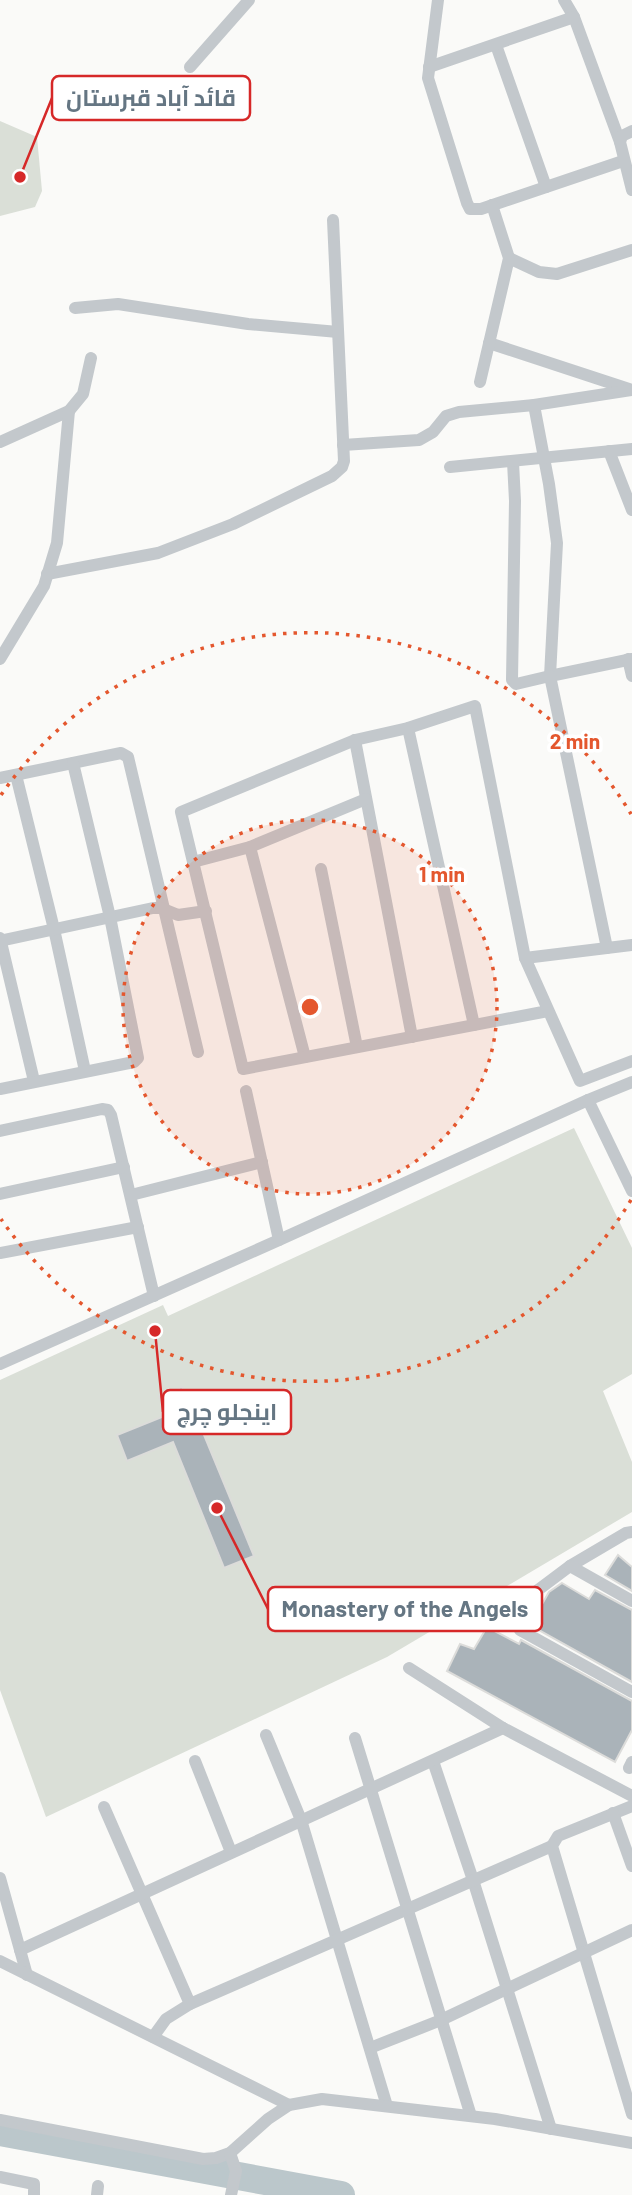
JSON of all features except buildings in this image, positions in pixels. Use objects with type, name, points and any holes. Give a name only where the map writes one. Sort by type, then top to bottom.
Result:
[{"type":"street","points":[[190,67],[248,0]]},
{"type":"street","points":[[438,0],[429,67],[430,86],[468,207],[476,210],[623,161]]},
{"type":"street","points":[[564,0],[574,16],[620,142],[632,190]]},
{"type":"street","points":[[429,67],[574,16]]},
{"type":"street","points":[[496,45],[545,187]]},
{"type":"street","points":[[620,142],[622,136],[632,131]]},
{"type":"street","points":[[480,382],[509,258],[492,205]]},
{"type":"street","points":[[47,573],[158,553],[233,524],[338,472],[344,461],[332,220]]},
{"type":"street","points":[[509,258],[539,272],[556,274],[632,250]]},
{"type":"street","points":[[75,308],[118,304],[248,324],[338,332]]},
{"type":"street","points":[[489,343],[632,390]]},
{"type":"street","points":[[0,442],[69,411],[82,394],[91,358]]},
{"type":"street","points":[[343,446],[419,440],[433,432],[450,414],[632,390]]},
{"type":"street","points":[[534,405],[557,543],[550,676],[607,948]]},
{"type":"street","points":[[0,659],[44,586],[57,543],[69,411]]},
{"type":"street","points":[[450,467],[632,449]]},
{"type":"street","points":[[609,451],[632,510]]},
{"type":"street","points":[[513,462],[515,501],[512,680],[516,684],[630,659],[632,676]]},
{"type":"street","points":[[548,1011],[243,1069],[181,812],[355,740],[408,728],[475,706],[525,958],[548,1011],[580,1081],[632,1061]]},
{"type":"street","points":[[408,728],[474,1025]]},
{"type":"street","points":[[355,740],[412,1037]]},
{"type":"street","points":[[0,778],[121,753],[128,757],[198,1052]]},
{"type":"street","points":[[0,1089],[134,1062],[138,1058],[110,917],[72,763]]},
{"type":"street","points":[[16,775],[85,1071]]},
{"type":"street","points":[[193,862],[250,847],[366,799]]},
{"type":"street","points":[[250,847],[306,1057]]},
{"type":"street","points":[[321,869],[357,1047]]},
{"type":"street","points":[[34,1081],[0,940],[153,908],[165,909],[178,915],[206,911]]},
{"type":"street","points":[[525,958],[632,945]]},
{"type":"street","points":[[0,1364],[632,1082]]},
{"type":"street","points":[[246,1091],[279,1241]]},
{"type":"street","points":[[588,1100],[632,1191]]},
{"type":"street","points":[[0,1131],[102,1109],[108,1110],[154,1296]]},
{"type":"street","points":[[131,1195],[262,1162]]},
{"type":"street","points":[[0,1194],[124,1167]]},
{"type":"street","points":[[0,1253],[138,1227]]},
{"type":"street","points":[[632,1532],[570,1566],[514,1608],[512,1616],[520,1630],[632,1692]]},
{"type":"street","points":[[570,1566],[632,1601]]},
{"type":"street","points":[[409,1668],[503,1728],[632,1796]]},
{"type":"street","points":[[20,1950],[503,1728]]},
{"type":"street","points":[[266,1735],[301,1820],[387,2106]]},
{"type":"street","points":[[355,1738],[471,2116]]},
{"type":"street","points":[[195,1761],[231,1852]]},
{"type":"street","points":[[433,1761],[551,2129]]},
{"type":"street","points":[[153,2037],[166,2019],[190,2004],[552,1846],[558,1836],[632,1805]]},
{"type":"street","points":[[104,1807],[190,2004]]},
{"type":"street","points":[[613,1813],[632,1866]]},
{"type":"street","points":[[552,1846],[632,2114]]},
{"type":"street","points":[[0,1878],[27,1975]]},
{"type":"street","points":[[370,2048],[441,2020],[632,1930]]},
{"type":"street","points":[[0,1961],[289,2105]]},
{"type":"street","points":[[0,2120],[203,2159],[216,2158],[230,2152],[268,2119],[289,2105],[322,2099],[471,2116],[632,2143]]},
{"type":"street","points":[[230,2152],[235,2176],[231,2195]]},
{"type":"street","points":[[0,2177],[34,2185],[34,2195]]},
{"type":"shaded area","points":[[0,121],[37,137],[42,191],[35,207],[0,216]]},
{"type":"shaded area","points":[[574,1128],[632,1248],[632,1374],[603,1391],[632,1462],[632,1512],[387,1657],[46,1817],[0,1690],[0,1380],[163,1305],[168,1316]]},
{"type":"waterway","points":[[0,2132],[341,2195]]},
{"type":"place","name":"قائد آباد قبرستان","points":[[20,177]]},
{"type":"place","name":"اینجلو چرچ","points":[[155,1331]]},
{"type":"place","name":"Monastery of the Angels","points":[[217,1508]]}]
